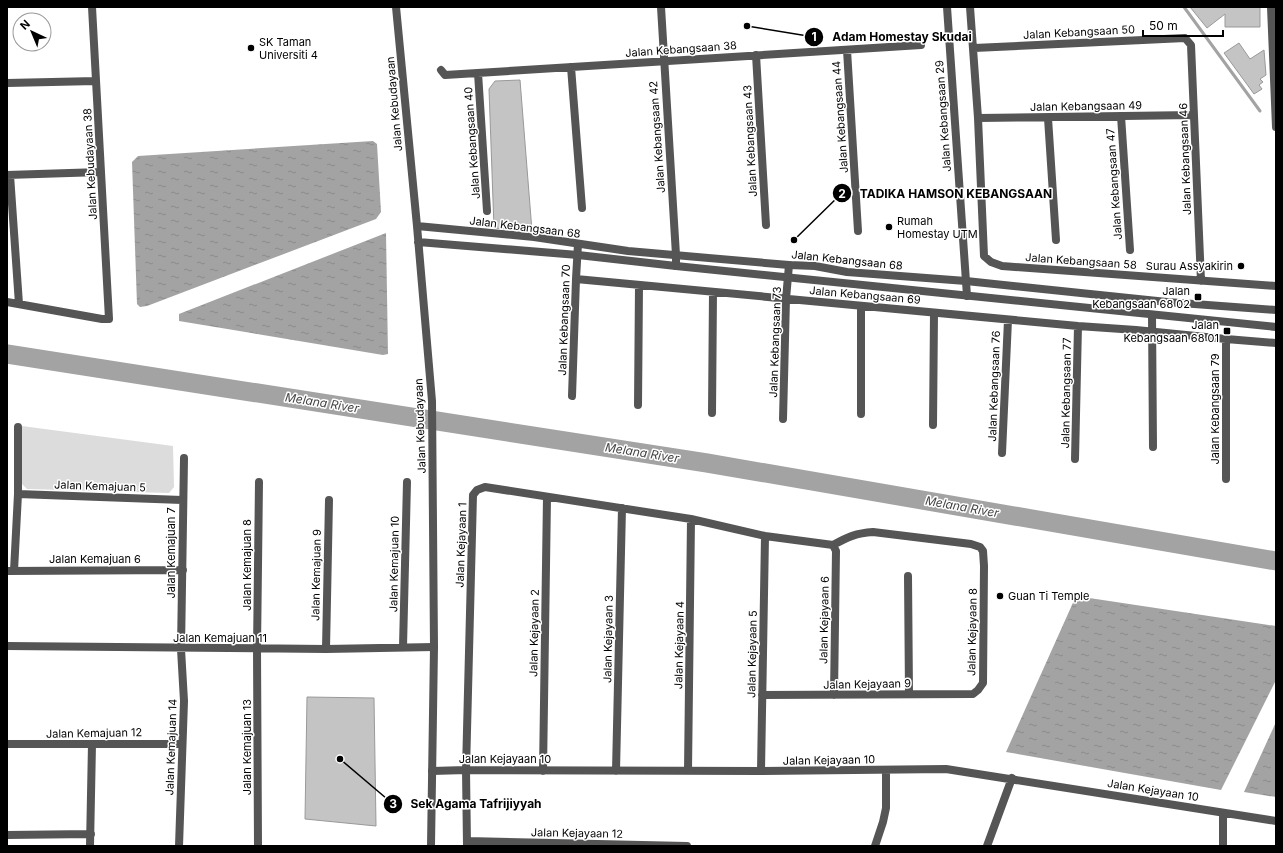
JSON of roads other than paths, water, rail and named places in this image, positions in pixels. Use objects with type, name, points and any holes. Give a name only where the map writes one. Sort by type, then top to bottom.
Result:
[{"type":"street","name":"Jalan Kebudayaan 38","points":[[19,304],[109,319],[92,7]]},
{"type":"street","name":"Jalan Kebudayaan","points":[[396,7],[432,402],[434,647],[431,846]]},
{"type":"street","name":"Jalan Kebangsaan 42","points":[[661,7],[676,266]]},
{"type":"street","name":"Jalan Kebangsaan 29","points":[[947,7],[967,296]]},
{"type":"street","points":[[970,7],[978,118]]},
{"type":"street","points":[[1272,7],[1276,127]]},
{"type":"street","name":"Jalan Kebangsaan 50","points":[[974,48],[1185,38]]},
{"type":"street","name":"Jalan Kebangsaan 46","points":[[1185,38],[1192,45],[1201,281]]},
{"type":"street","name":"Jalan Kebangsaan 38","points":[[442,72],[445,75],[921,45]]},
{"type":"street","name":"Jalan Kebangsaan 44","points":[[847,50],[858,231]]},
{"type":"street","name":"Jalan Kebangsaan 43","points":[[756,56],[766,225]]},
{"type":"street","points":[[571,67],[582,208]]},
{"type":"street","name":"Jalan Kebangsaan 40","points":[[478,73],[487,211]]},
{"type":"street","points":[[7,83],[96,81]]},
{"type":"street","name":"Jalan Kebangsaan 49","points":[[978,118],[1194,115]]},
{"type":"street","name":"Jalan Kebangsaan 47","points":[[1121,116],[1130,250]]},
{"type":"street","name":"Jalan Kebangsaan 58","points":[[978,118],[984,256],[991,262],[1002,266],[1276,286]]},
{"type":"street","points":[[1048,118],[1056,240]]},
{"type":"street","points":[[7,302],[19,304],[9,175],[101,172]]},
{"type":"street","name":"Jalan Kebangsaan 68","points":[[417,226],[534,237],[628,251],[676,256],[815,266],[848,272],[1167,302],[1276,310]]},
{"type":"street","name":"Jalan Kebangsaan 68","points":[[418,242],[578,255],[1276,327]]},
{"type":"street","name":"Jalan Kebangsaan 70","points":[[572,396],[578,244]]},
{"type":"street","name":"Jalan Kebangsaan 73","points":[[783,419],[786,299],[789,265]]},
{"type":"street","name":"Jalan Kebangsaan 69","points":[[576,279],[1008,320],[1152,331],[1276,343]]},
{"type":"street","points":[[638,405],[639,286]]},
{"type":"street","points":[[712,413],[713,292]]},
{"type":"street","points":[[861,306],[861,414]]},
{"type":"street","points":[[933,426],[934,313]]},
{"type":"street","points":[[1152,315],[1153,447]]},
{"type":"street","name":"Jalan Kebangsaan 76","points":[[1002,454],[1008,320]]},
{"type":"street","name":"Jalan Kebangsaan 77","points":[[1075,459],[1078,326]]},
{"type":"street","name":"Jalan Kebangsaan 79","points":[[1226,339],[1226,479]]},
{"type":"street","points":[[11,571],[18,494],[18,427]]},
{"type":"street","name":"Jalan Kemajuan 7","points":[[181,649],[182,500],[184,458]]},
{"type":"street","name":"Jalan Kemajuan 8","points":[[257,649],[259,482]]},
{"type":"street","name":"Jalan Kemajuan 10","points":[[403,647],[407,482]]},
{"type":"street","name":"Jalan Kejayaan 1","points":[[466,770],[473,496],[477,490],[485,487],[691,519],[765,536]]},
{"type":"street","name":"Jalan Kemajuan 5","points":[[18,494],[182,500]]},
{"type":"street","name":"Jalan Kejayaan 2","points":[[543,770],[547,497]]},
{"type":"street","name":"Jalan Kemajuan 9","points":[[326,649],[329,500]]},
{"type":"street","name":"Jalan Kejayaan 3","points":[[616,771],[622,508]]},
{"type":"street","name":"Jalan Kejayaan 4","points":[[688,771],[691,519]]},
{"type":"street","name":"Jalan Kejayaan 8","points":[[833,546],[851,535],[873,532],[971,544],[980,547],[984,566],[983,683],[973,694]]},
{"type":"street","points":[[765,536],[833,546]]},
{"type":"street","name":"Jalan Kejayaan 5","points":[[761,772],[765,536]]},
{"type":"street","name":"Jalan Kejayaan 6","points":[[833,546],[836,551],[834,696]]},
{"type":"street","name":"Jalan Kemajuan 6","points":[[11,571],[182,570]]},
{"type":"street","points":[[908,576],[908,694]]},
{"type":"street","name":"Jalan Kemajuan 11","points":[[7,646],[181,649],[434,647]]},
{"type":"street","name":"Jalan Kemajuan 14","points":[[179,846],[184,701],[181,649]]},
{"type":"street","name":"Jalan Kemajuan 13","points":[[257,649],[258,846]]},
{"type":"street","name":"Jalan Kejayaan 9","points":[[762,696],[973,694]]},
{"type":"street","name":"Jalan Kemajuan 12","points":[[7,744],[182,744]]},
{"type":"street","points":[[90,846],[92,744]]},
{"type":"street","name":"Jalan Kejayaan 10","points":[[432,771],[543,770],[761,772],[946,769],[1012,778],[1276,821]]},
{"type":"street","points":[[466,770],[467,844]]},
{"type":"street","points":[[875,846],[886,808],[886,770]]},
{"type":"street","points":[[987,846],[1012,778]]},
{"type":"street","points":[[1223,813],[1223,846]]},
{"type":"street","points":[[7,834],[91,834]]},
{"type":"street","name":"Jalan Kejayaan 12","points":[[467,844],[687,846]]},
{"type":"water","points":[[373,141],[377,144],[381,212],[376,219],[147,306],[140,307],[137,304],[132,162],[138,156]]},
{"type":"water","points":[[386,233],[388,354],[383,355],[179,321],[179,314]]},
{"type":"water","points":[[1076,596],[1276,626],[1276,680],[1221,790],[1006,752]]},
{"type":"water","points":[[1276,722],[1276,797],[1244,792]]},
{"type":"waterway","points":[[1184,7],[1260,111]]},
{"type":"waterway","name":"Melana River","points":[[7,354],[707,463],[1276,561]]},
{"type":"place","name":"Adam Homestay Skudai","points":[[747,26]]},
{"type":"place","name":"SK Taman Universiti 4","points":[[251,48]]},
{"type":"place","name":"Rumah Homestay UTM","points":[[889,227]]},
{"type":"place","name":"TADIKA HAMSON KEBANGSAAN","points":[[794,240]]},
{"type":"place","name":"Surau Assyakirin","points":[[1241,266]]},
{"type":"place","name":"Jalan Kebangsaan 68 02","points":[[1198,297]]},
{"type":"place","name":"Jalan Kebangsaan 68 01","points":[[1227,331]]},
{"type":"place","name":"Guan Ti Temple","points":[[1000,596]]},
{"type":"place","name":"Sek Agama Tafrijiyyah","points":[[340,759]]}]
